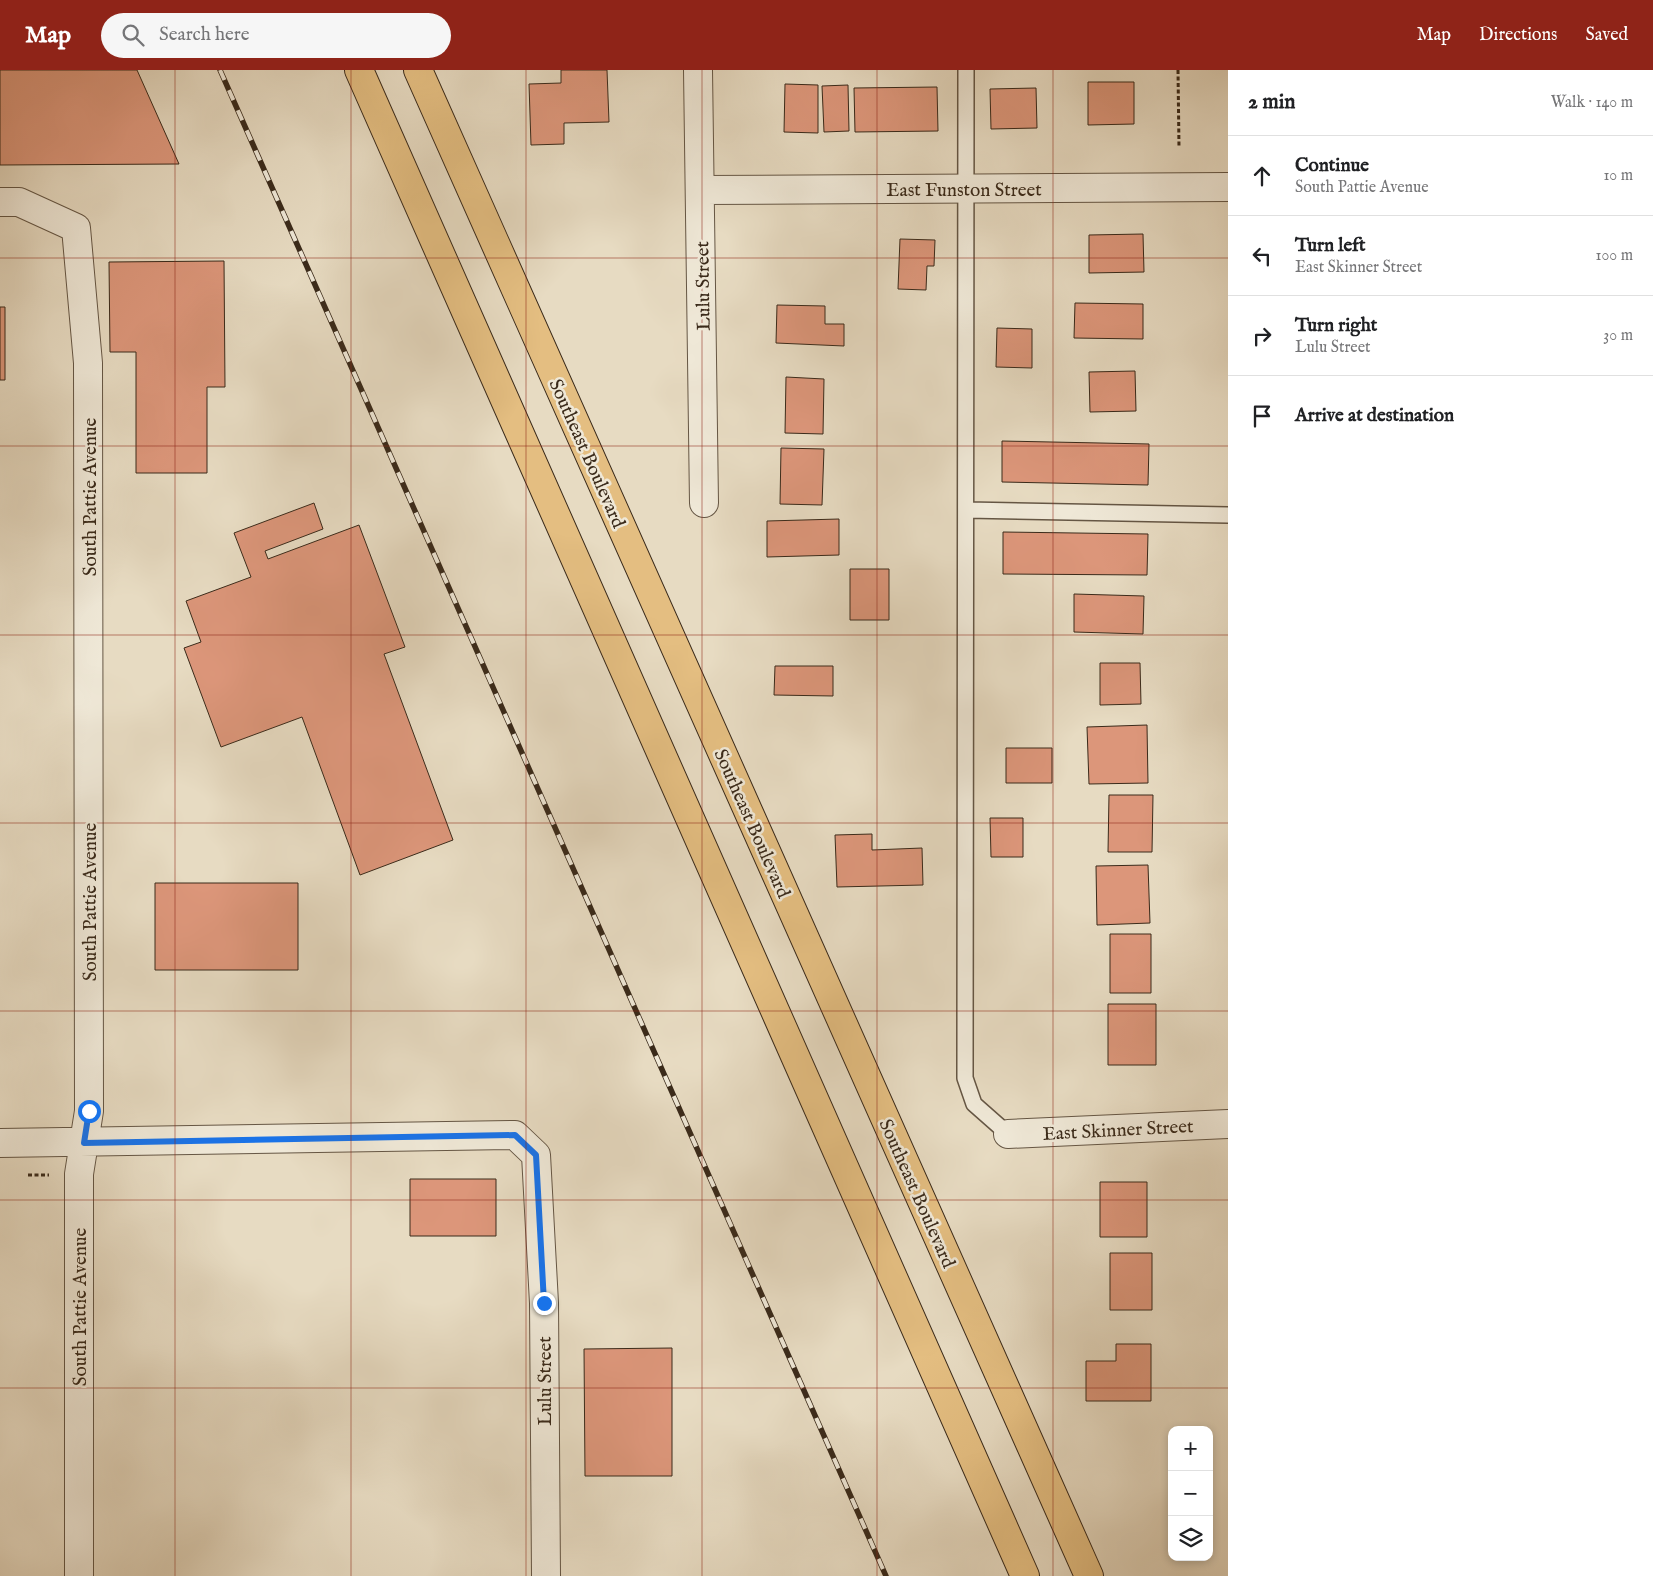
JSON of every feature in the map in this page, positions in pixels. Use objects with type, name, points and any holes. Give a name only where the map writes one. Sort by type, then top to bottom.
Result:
[{"type":"main road","points":[[360,70],[1025,1576]]},
{"type":"main road","name":"Southeast Boulevard","points":[[418,70],[1089,1576]]},
{"type":"street","name":"Lulu Street","points":[[698,70],[704,503]]},
{"type":"street","name":"East Funston Street","points":[[701,190],[1228,187]]},
{"type":"street","name":"South Pattie Avenue","points":[[0,202],[19,202],[76,228],[88,363],[89,1111],[79,1184],[79,1576]]},
{"type":"street","name":"East Skinner Street","points":[[1008,1134],[1228,1124]]},
{"type":"street","name":"Lulu Street","points":[[84,1143],[515,1135],[536,1155],[544,1303],[546,1576]]},
{"type":"street","points":[[0,1143],[84,1143]]},
{"type":"lane","points":[[966,70],[968,189],[965,1078],[974,1104],[1008,1134]]},
{"type":"lane","points":[[967,510],[1228,515]]},
{"type":"path","points":[[1178,70],[1179,148]]},
{"type":"building","points":[[0,70],[137,70],[179,164],[0,165]]},
{"type":"building","points":[[561,70],[607,70],[609,122],[564,123],[564,144],[531,145],[529,84],[561,83]]},
{"type":"building","points":[[1088,82],[1134,82],[1134,124],[1088,125]]},
{"type":"building","points":[[785,84],[818,85],[818,133],[784,132]]},
{"type":"building","points":[[848,85],[849,131],[824,132],[822,86]]},
{"type":"building","points":[[937,87],[938,131],[855,132],[854,88]]},
{"type":"building","points":[[1036,88],[1037,128],[991,129],[990,89]]},
{"type":"building","points":[[1143,234],[1144,272],[1089,273],[1089,235]]},
{"type":"building","points":[[900,239],[935,240],[934,266],[927,266],[926,290],[898,289]]},
{"type":"building","points":[[224,261],[225,387],[207,387],[207,473],[136,473],[136,352],[110,352],[109,262]]},
{"type":"building","points":[[1075,303],[1143,304],[1143,339],[1074,338]]},
{"type":"building","points":[[777,305],[825,306],[825,324],[844,324],[844,346],[776,343]]},
{"type":"building","points":[[0,307],[5,307],[5,380],[0,380]]},
{"type":"building","points":[[997,328],[1032,329],[1032,368],[996,367]]},
{"type":"building","points":[[1135,371],[1136,411],[1090,412],[1089,372]]},
{"type":"building","points":[[786,377],[824,379],[823,434],[785,433]]},
{"type":"building","points":[[1002,441],[1149,444],[1148,485],[1002,482]]},
{"type":"building","points":[[781,448],[824,449],[822,505],[780,504]]},
{"type":"building","points":[[314,503],[323,529],[265,551],[268,559],[359,525],[405,647],[384,654],[453,840],[360,875],[302,717],[221,747],[184,648],[201,642],[186,601],[251,577],[234,533]]},
{"type":"building","points":[[839,519],[839,555],[767,557],[767,521]]},
{"type":"building","points":[[1003,532],[1148,534],[1147,575],[1003,574]]},
{"type":"building","points":[[850,569],[889,569],[889,620],[850,620]]},
{"type":"building","points":[[1074,594],[1144,596],[1143,634],[1074,632]]},
{"type":"building","points":[[1100,663],[1140,663],[1141,704],[1100,705]]},
{"type":"building","points":[[775,666],[833,666],[833,696],[774,695]]},
{"type":"building","points":[[1147,725],[1148,783],[1089,784],[1087,727]]},
{"type":"building","points":[[1006,748],[1052,748],[1052,783],[1006,783]]},
{"type":"building","points":[[1109,795],[1153,795],[1152,852],[1108,852]]},
{"type":"building","points":[[990,818],[1023,818],[1023,857],[991,857]]},
{"type":"building","points":[[872,834],[872,850],[922,848],[923,885],[837,887],[835,835]]},
{"type":"building","points":[[1148,865],[1150,923],[1097,925],[1096,866]]},
{"type":"building","points":[[155,883],[298,883],[298,970],[155,970]]},
{"type":"building","points":[[1110,934],[1151,934],[1151,993],[1110,993]]},
{"type":"building","points":[[1108,1004],[1156,1004],[1156,1065],[1108,1065]]},
{"type":"building","points":[[410,1179],[496,1179],[496,1236],[410,1236]]},
{"type":"building","points":[[1100,1182],[1147,1182],[1147,1237],[1100,1237]]},
{"type":"building","points":[[1110,1253],[1152,1253],[1152,1310],[1110,1310]]},
{"type":"building","points":[[1116,1344],[1151,1344],[1151,1401],[1086,1401],[1086,1361],[1116,1361]]},
{"type":"building","points":[[672,1348],[672,1476],[585,1476],[584,1349]]},
{"type":"railway","points":[[220,70],[886,1576]]},
{"type":"route","points":[[89,1111],[84,1143],[515,1135],[536,1155],[544,1303]]}]
